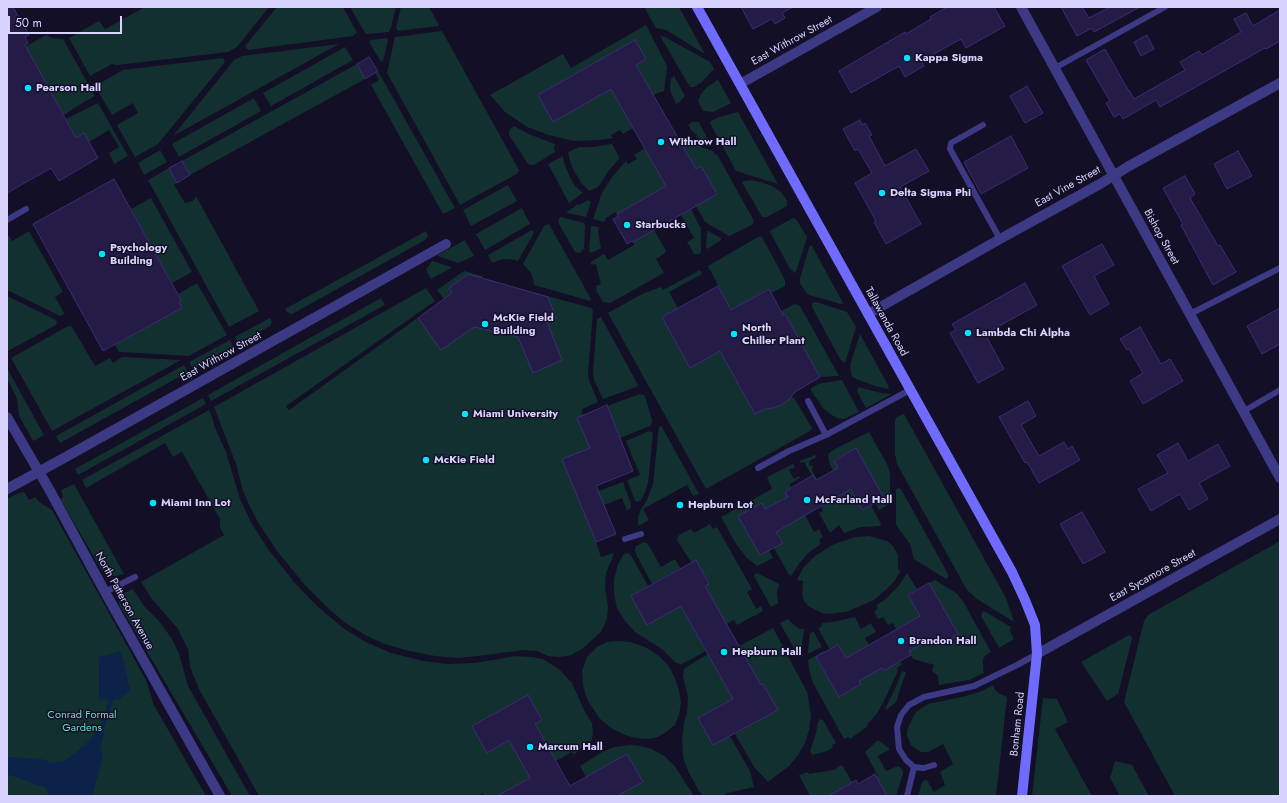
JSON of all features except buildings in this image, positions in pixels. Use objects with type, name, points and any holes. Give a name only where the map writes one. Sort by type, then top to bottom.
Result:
[{"type":"street","name":"Tallawanda Road","points":[[697,7],[1012,572],[1035,625],[1037,654]]},
{"type":"street","name":"East Withrow Street","points":[[740,84],[877,7]]},
{"type":"street","name":"Bishop Street","points":[[1021,7],[1280,478]]},
{"type":"street","name":"East Vine Street","points":[[868,314],[1280,83]]},
{"type":"street","name":"East Withrow Street","points":[[7,489],[446,244]]},
{"type":"street","name":"North Patterson Avenue","points":[[7,417],[220,796]]},
{"type":"street","name":"East Sycamore Street","points":[[1037,654],[1280,518]]},
{"type":"street","name":"Bonham Road","points":[[1022,796],[1037,654]]},
{"type":"lane","points":[[1055,68],[1165,7]]},
{"type":"lane","points":[[983,125],[951,143],[950,149],[1000,239]]},
{"type":"lane","points":[[7,220],[26,209]]},
{"type":"lane","points":[[1190,314],[1280,268]]},
{"type":"lane","points":[[758,468],[790,451],[826,435],[910,390]]},
{"type":"lane","points":[[1244,411],[1280,390]]},
{"type":"lane","points":[[808,401],[826,435]]},
{"type":"lane","points":[[625,539],[641,534]]},
{"type":"lane","points":[[105,592],[135,576]]},
{"type":"lane","points":[[934,765],[924,768],[914,767],[906,760],[899,749],[897,727],[901,715],[909,705],[924,697],[974,686],[1017,666],[1037,654]]},
{"type":"lane","points":[[907,796],[914,767]]},
{"type":"green space","points":[[145,7],[269,7],[237,47],[228,52],[117,65],[112,64],[90,76],[69,38],[99,21],[105,29]]},
{"type":"green space","points":[[277,7],[343,7],[357,33],[353,36],[248,50],[245,46]]},
{"type":"green space","points":[[350,7],[396,7],[389,32],[365,33]]},
{"type":"green space","points":[[401,7],[429,7],[439,25],[398,31],[396,28]]},
{"type":"green space","points":[[644,7],[679,7],[705,54],[666,30],[656,28]]},
{"type":"green space","points":[[646,25],[667,67],[664,91],[653,95],[636,65],[646,59],[635,40],[538,95],[611,89],[633,128],[623,134],[620,130],[611,135],[613,138],[574,141],[549,135],[527,127],[505,112],[490,95],[563,54],[571,68]]},
{"type":"green space","points":[[442,31],[519,170],[517,174],[460,205],[387,73],[395,37]]},
{"type":"green space","points":[[46,35],[52,38],[63,39],[95,96],[64,115],[30,55],[23,48]]},
{"type":"green space","points":[[660,36],[665,37],[710,62],[714,69],[702,82],[694,87],[690,87]]},
{"type":"green space","points":[[387,38],[388,40],[383,61],[381,62],[369,42],[371,40]]},
{"type":"green space","points":[[339,44],[173,136],[234,60],[242,56]]},
{"type":"green space","points":[[345,47],[353,60],[271,106],[263,93]]},
{"type":"green space","points":[[223,58],[225,62],[158,144],[135,157],[117,125],[138,113],[133,103],[112,115],[95,86],[123,70]]},
{"type":"green space","points":[[357,64],[365,79],[190,175],[182,161]]},
{"type":"green space","points":[[378,71],[455,208],[443,214],[371,85],[379,80],[375,73]]},
{"type":"green space","points":[[674,76],[685,96],[676,104],[671,93],[670,86],[671,79]]},
{"type":"green space","points":[[718,80],[731,103],[713,112],[703,111],[698,101],[701,94],[708,86]]},
{"type":"green space","points":[[254,98],[261,111],[179,157],[172,144]]},
{"type":"green space","points":[[98,103],[128,156],[114,164],[109,153],[119,147],[109,130],[89,142],[84,134],[76,138],[66,119]]},
{"type":"green space","points":[[738,112],[778,184],[736,171],[710,123],[719,117]]},
{"type":"green space","points":[[692,122],[699,122],[709,142],[707,143],[696,137],[697,135],[688,125]]},
{"type":"green space","points":[[514,126],[531,135],[555,144],[555,152],[534,165],[528,164],[509,135],[510,129]]},
{"type":"green space","points":[[681,137],[689,145],[692,141],[701,147],[713,151],[715,155],[717,154],[754,221],[752,225],[729,236],[705,222],[696,206],[717,194],[696,169],[678,138]]},
{"type":"green space","points":[[612,144],[619,159],[598,187],[589,191],[582,184],[573,169],[568,152],[579,147],[593,147]]},
{"type":"green space","points":[[645,148],[666,186],[617,214],[615,212],[606,218],[604,222],[593,219],[602,193],[612,177],[626,161],[628,164],[637,159],[634,155]]},
{"type":"green space","points":[[160,150],[167,162],[144,175],[138,163]]},
{"type":"green space","points":[[563,156],[564,163],[571,179],[575,186],[583,193],[569,203],[548,164]]},
{"type":"green space","points":[[169,168],[177,183],[174,185],[185,203],[193,201],[196,196],[259,311],[229,327],[148,180]]},
{"type":"green space","points":[[751,180],[774,187],[782,193],[787,201],[787,206],[767,217],[762,217],[742,182]]},
{"type":"green space","points":[[508,185],[517,201],[471,226],[463,210]]},
{"type":"green space","points":[[151,198],[192,272],[172,283],[131,209]]},
{"type":"green space","points":[[588,200],[591,202],[586,217],[567,213],[578,204],[579,205]]},
{"type":"green space","points":[[522,208],[530,224],[485,250],[476,234]]},
{"type":"green space","points":[[691,209],[701,229],[701,252],[699,254],[694,254],[687,242],[694,238],[681,215]]},
{"type":"green space","points":[[561,217],[584,223],[584,249],[580,253],[575,252],[558,222],[559,218]]},
{"type":"green space","points":[[793,218],[796,219],[807,237],[795,273],[790,269],[770,232]]},
{"type":"green space","points":[[549,224],[591,299],[590,301],[534,285],[531,273],[523,264],[544,226]]},
{"type":"green space","points":[[591,226],[599,227],[598,233],[601,248],[591,253],[589,251]]},
{"type":"green space","points":[[532,230],[534,233],[518,261],[503,259],[492,263],[488,255]]},
{"type":"green space","points":[[654,230],[666,251],[656,259],[664,273],[610,303],[603,302],[597,292],[596,286],[601,284],[596,264],[591,265],[591,262],[604,254],[608,260],[634,245],[633,242]]},
{"type":"green space","points":[[29,231],[63,292],[55,297],[64,313],[63,315],[60,316],[7,290],[7,237],[9,236],[12,241]]},
{"type":"green space","points":[[426,231],[428,236],[425,240],[294,313],[291,314],[286,311],[285,309]]},
{"type":"green space","points":[[708,231],[721,238],[721,240],[708,249],[706,247]]},
{"type":"green space","points":[[758,237],[762,237],[785,280],[785,286],[771,293],[768,289],[731,310],[708,266]]},
{"type":"green space","points":[[465,240],[474,256],[458,263],[438,256],[438,255]]},
{"type":"green space","points":[[810,245],[812,246],[843,303],[841,304],[809,295],[800,283],[800,278]]},
{"type":"green space","points":[[432,261],[451,268],[431,279],[426,270]]},
{"type":"green space","points":[[700,270],[702,274],[669,292],[678,308],[662,317],[690,368],[720,351],[765,409],[782,405],[791,396],[794,398],[812,428],[810,431],[706,489],[608,313],[642,294],[661,287],[663,290]]},
{"type":"green space","name":"McKie Field","points":[[464,271],[482,276],[482,278],[591,308],[593,311],[588,373],[589,380],[598,402],[582,409],[582,415],[640,394],[644,395],[646,399],[652,420],[650,426],[620,438],[633,471],[604,483],[589,448],[582,451],[599,491],[623,482],[631,508],[627,511],[622,498],[604,505],[616,534],[596,542],[601,557],[614,554],[606,573],[605,588],[608,606],[607,619],[601,632],[582,649],[571,655],[560,657],[548,656],[537,651],[524,650],[457,658],[435,656],[409,651],[385,644],[367,636],[347,624],[330,610],[303,583],[277,551],[259,524],[243,491],[236,464],[214,407],[426,288],[435,301],[286,406],[289,410],[444,299],[437,290]]},
{"type":"green space","points":[[197,283],[227,335],[189,356],[119,352],[115,345],[182,308],[179,302],[181,300],[178,294]]},
{"type":"green space","points":[[7,296],[56,320],[56,325],[8,351]]},
{"type":"green space","points":[[381,298],[385,305],[211,401],[208,395]]},
{"type":"green space","points":[[816,302],[847,312],[856,327],[845,363],[840,359],[812,307],[812,303]]},
{"type":"green space","points":[[795,304],[800,306],[839,376],[820,377],[785,314],[783,315],[781,311]]},
{"type":"green space","points":[[601,317],[638,385],[603,399],[594,380],[593,373],[597,319]]},
{"type":"green space","points":[[270,318],[272,322],[271,325],[239,344],[235,337]]},
{"type":"green space","points":[[68,326],[72,327],[95,366],[110,358],[113,363],[122,357],[181,360],[52,431],[11,358]]},
{"type":"green space","points":[[860,334],[889,387],[888,389],[856,379],[851,374],[850,365]]},
{"type":"green space","points":[[230,340],[233,346],[193,369],[189,362]]},
{"type":"green space","points":[[184,365],[188,372],[60,443],[56,436]]},
{"type":"green space","points":[[7,368],[44,435],[34,441],[19,416],[17,398],[7,379]]},
{"type":"green space","points":[[842,380],[859,412],[844,419],[837,418],[823,408],[810,389],[818,384]]},
{"type":"green space","points":[[858,387],[881,393],[892,394],[866,408],[857,391]]},
{"type":"green space","points":[[203,398],[206,404],[78,475],[75,469]]},
{"type":"green space","points":[[209,410],[226,452],[240,499],[252,524],[268,549],[294,582],[317,606],[343,628],[366,642],[391,653],[423,661],[447,664],[475,663],[516,656],[543,659],[560,670],[572,683],[584,710],[592,723],[593,734],[591,742],[587,741],[579,751],[573,755],[572,752],[556,761],[535,724],[542,720],[528,695],[472,726],[487,753],[509,740],[530,778],[497,796],[484,796],[483,793],[478,796],[259,796],[199,689],[190,667],[188,649],[178,629],[152,599],[141,582],[224,535],[220,527],[220,519],[182,452],[173,457],[165,443],[86,488],[82,480]]},
{"type":"green space","points":[[904,414],[1006,598],[1014,622],[977,599],[967,590],[897,464],[895,454],[895,420],[897,417]]},
{"type":"green space","points":[[659,426],[662,427],[699,494],[693,496],[687,485],[643,509],[649,520],[638,526],[638,517],[653,484]]},
{"type":"green space","points":[[649,431],[653,433],[648,483],[641,500],[637,502],[635,501],[627,480],[640,475],[626,441]]},
{"type":"green space","points":[[869,432],[887,464],[890,473],[890,504],[879,510],[875,503],[856,448],[834,460],[838,468],[833,471],[829,462],[828,454]]},
{"type":"green space","points":[[815,455],[815,458],[809,462],[810,466],[813,465],[812,470],[817,480],[814,476],[812,476],[804,462],[801,463],[799,461]]},
{"type":"green space","points":[[793,464],[795,467],[789,470],[794,479],[799,476],[800,478],[790,484],[791,488],[785,492],[788,497],[765,509],[761,503],[738,516],[760,555],[769,550],[773,558],[757,566],[747,558],[736,544],[721,517],[772,489],[767,477]]},
{"type":"green space","points":[[74,484],[124,574],[115,576],[109,575],[102,571],[62,502],[61,499],[63,497],[61,490]]},
{"type":"green space","points":[[898,488],[901,489],[948,574],[946,579],[914,559],[910,544],[896,524],[896,490]]},
{"type":"green space","points":[[851,489],[862,510],[871,505],[881,524],[880,526],[861,527],[844,533],[839,525],[830,533],[819,513],[823,511],[821,506]]},
{"type":"green space","name":"Conrad Formal Gardens","points":[[24,492],[29,500],[35,497],[39,502],[52,510],[146,680],[154,705],[206,796],[7,796],[7,499]]},
{"type":"green space","points":[[805,515],[814,532],[819,529],[823,537],[819,540],[821,544],[808,553],[791,576],[774,548],[783,542],[776,532]]},
{"type":"green space","points":[[710,524],[713,529],[717,527],[752,589],[747,592],[756,609],[761,606],[763,611],[737,625],[734,620],[726,624],[705,586],[709,583],[696,560],[691,562],[677,540],[679,535],[691,529],[694,533]]},
{"type":"green space","points":[[869,536],[887,541],[893,546],[898,555],[898,569],[900,571],[891,585],[874,600],[846,612],[829,614],[822,613],[808,606],[802,595],[803,581],[797,580],[803,568],[815,556],[832,545],[855,537]]},
{"type":"green space","points":[[1280,541],[1280,796],[1175,796],[1124,702],[1144,621],[1148,615]]},
{"type":"green space","points":[[644,542],[648,544],[661,567],[675,559],[680,568],[652,584],[635,550],[636,546]]},
{"type":"green space","points":[[627,553],[631,555],[648,586],[631,596],[679,603],[706,651],[681,664],[676,663],[663,650],[635,632],[625,621],[617,608],[614,595],[614,579],[618,564],[624,554]]},
{"type":"green space","points":[[757,573],[779,584],[777,592],[778,603],[771,607],[754,576]]},
{"type":"green space","points":[[907,573],[917,589],[908,595],[920,616],[896,629],[893,623],[888,625],[883,617],[878,619],[874,612],[878,608],[876,606],[889,596],[900,584]]},
{"type":"green space","points":[[935,580],[956,593],[963,601],[991,652],[985,656],[983,660],[984,673],[969,680],[939,685],[938,676],[932,671],[934,665],[913,659],[909,651],[933,638],[937,645],[958,634],[929,583]]},
{"type":"green space","points":[[133,589],[144,606],[159,621],[172,639],[179,654],[188,686],[250,796],[232,796],[119,604],[119,601],[124,593]]},
{"type":"green space","points":[[984,611],[1011,627],[1010,631],[1014,639],[999,648],[981,616]]},
{"type":"green space","points":[[855,617],[861,629],[871,623],[876,632],[865,638],[869,645],[846,658],[838,645],[830,650],[818,628],[821,627],[822,623]]},
{"type":"green space","points":[[788,619],[795,626],[800,629],[804,629],[800,656],[797,654],[780,623]]},
{"type":"green space","points":[[773,628],[807,692],[811,715],[805,743],[798,755],[789,766],[768,782],[754,767],[735,734],[777,710],[763,684],[761,685],[739,646]]},
{"type":"green space","points":[[814,632],[822,647],[808,653],[810,634]]},
{"type":"green space","points":[[1129,635],[1132,638],[1118,694],[1107,701],[1081,662]]},
{"type":"green space","points":[[607,642],[630,642],[645,647],[658,655],[668,665],[674,676],[679,690],[681,703],[679,715],[675,725],[658,737],[649,739],[636,738],[625,735],[611,728],[599,718],[587,699],[583,685],[582,671],[587,657],[597,647]]},
{"type":"green space","points":[[824,651],[825,652],[816,658],[839,697],[860,685],[859,681],[882,668],[884,671],[900,661],[902,665],[897,668],[898,671],[878,712],[867,725],[868,726],[850,739],[849,737],[844,739],[813,683],[809,670],[808,660]]},
{"type":"green space","points":[[708,654],[734,701],[723,704],[698,718],[713,745],[730,736],[750,771],[754,787],[721,796],[704,796],[699,791],[688,771],[683,757],[682,740],[687,713],[688,697],[683,677],[684,669]]},
{"type":"green space","points":[[902,671],[906,672],[896,702],[886,710],[886,707]]},
{"type":"green space","points":[[993,685],[995,690],[1007,697],[996,796],[918,796],[922,782],[925,780],[927,780],[934,792],[945,785],[940,772],[953,764],[943,744],[928,752],[921,752],[911,745],[907,736],[907,730],[916,712],[928,704],[966,696],[982,691]]},
{"type":"green space","points":[[1043,698],[1057,699],[1068,722],[1055,729],[1092,796],[1032,796]]},
{"type":"green space","points":[[821,719],[836,743],[832,745],[833,748],[812,755],[810,751],[819,720]]},
{"type":"green space","points":[[878,740],[890,749],[878,756],[886,771],[898,766],[903,771],[896,796],[887,796],[876,777],[878,776],[865,752]]},
{"type":"green space","points":[[630,745],[652,749],[664,756],[674,765],[694,796],[617,796],[643,782],[627,754],[586,777],[580,766],[602,752],[614,747]]},
{"type":"green space","points":[[1115,761],[1132,765],[1149,796],[1120,796],[1110,778]]},
{"type":"green space","points":[[842,765],[852,782],[829,796],[810,796],[799,775],[808,772],[809,774],[836,769]]},
{"type":"water","points":[[121,651],[130,690],[119,700],[99,699],[99,657]]},
{"type":"water","points":[[97,729],[105,731],[100,748],[103,757],[93,796],[49,796],[46,788],[7,774],[7,757],[41,759],[52,763],[64,761],[91,739]]},
{"type":"waterway","points":[[101,730],[111,700]]},
{"type":"place","name":"Kappa Sigma","points":[[907,58]]},
{"type":"place","name":"Pearson Hall","points":[[28,88]]},
{"type":"place","name":"Withrow Hall","points":[[661,142]]},
{"type":"place","name":"Delta Sigma Phi","points":[[882,193]]},
{"type":"place","name":"Starbucks","points":[[627,225]]},
{"type":"place","name":"Psychology Building","points":[[102,254]]},
{"type":"place","name":"McKie Field Building","points":[[485,324]]},
{"type":"place","name":"Lambda Chi Alpha","points":[[968,333]]},
{"type":"place","name":"North Chiller Plant","points":[[734,334]]},
{"type":"place","name":"Miami University","points":[[465,414]]},
{"type":"place","name":"McKie Field","points":[[426,460]]},
{"type":"place","name":"McFarland Hall","points":[[807,500]]},
{"type":"place","name":"Miami Inn Lot","points":[[153,503]]},
{"type":"place","name":"Hepburn Lot","points":[[680,505]]},
{"type":"place","name":"Brandon Hall","points":[[901,641]]},
{"type":"place","name":"Hepburn Hall","points":[[724,652]]},
{"type":"place","name":"Marcum Hall","points":[[530,747]]}]
